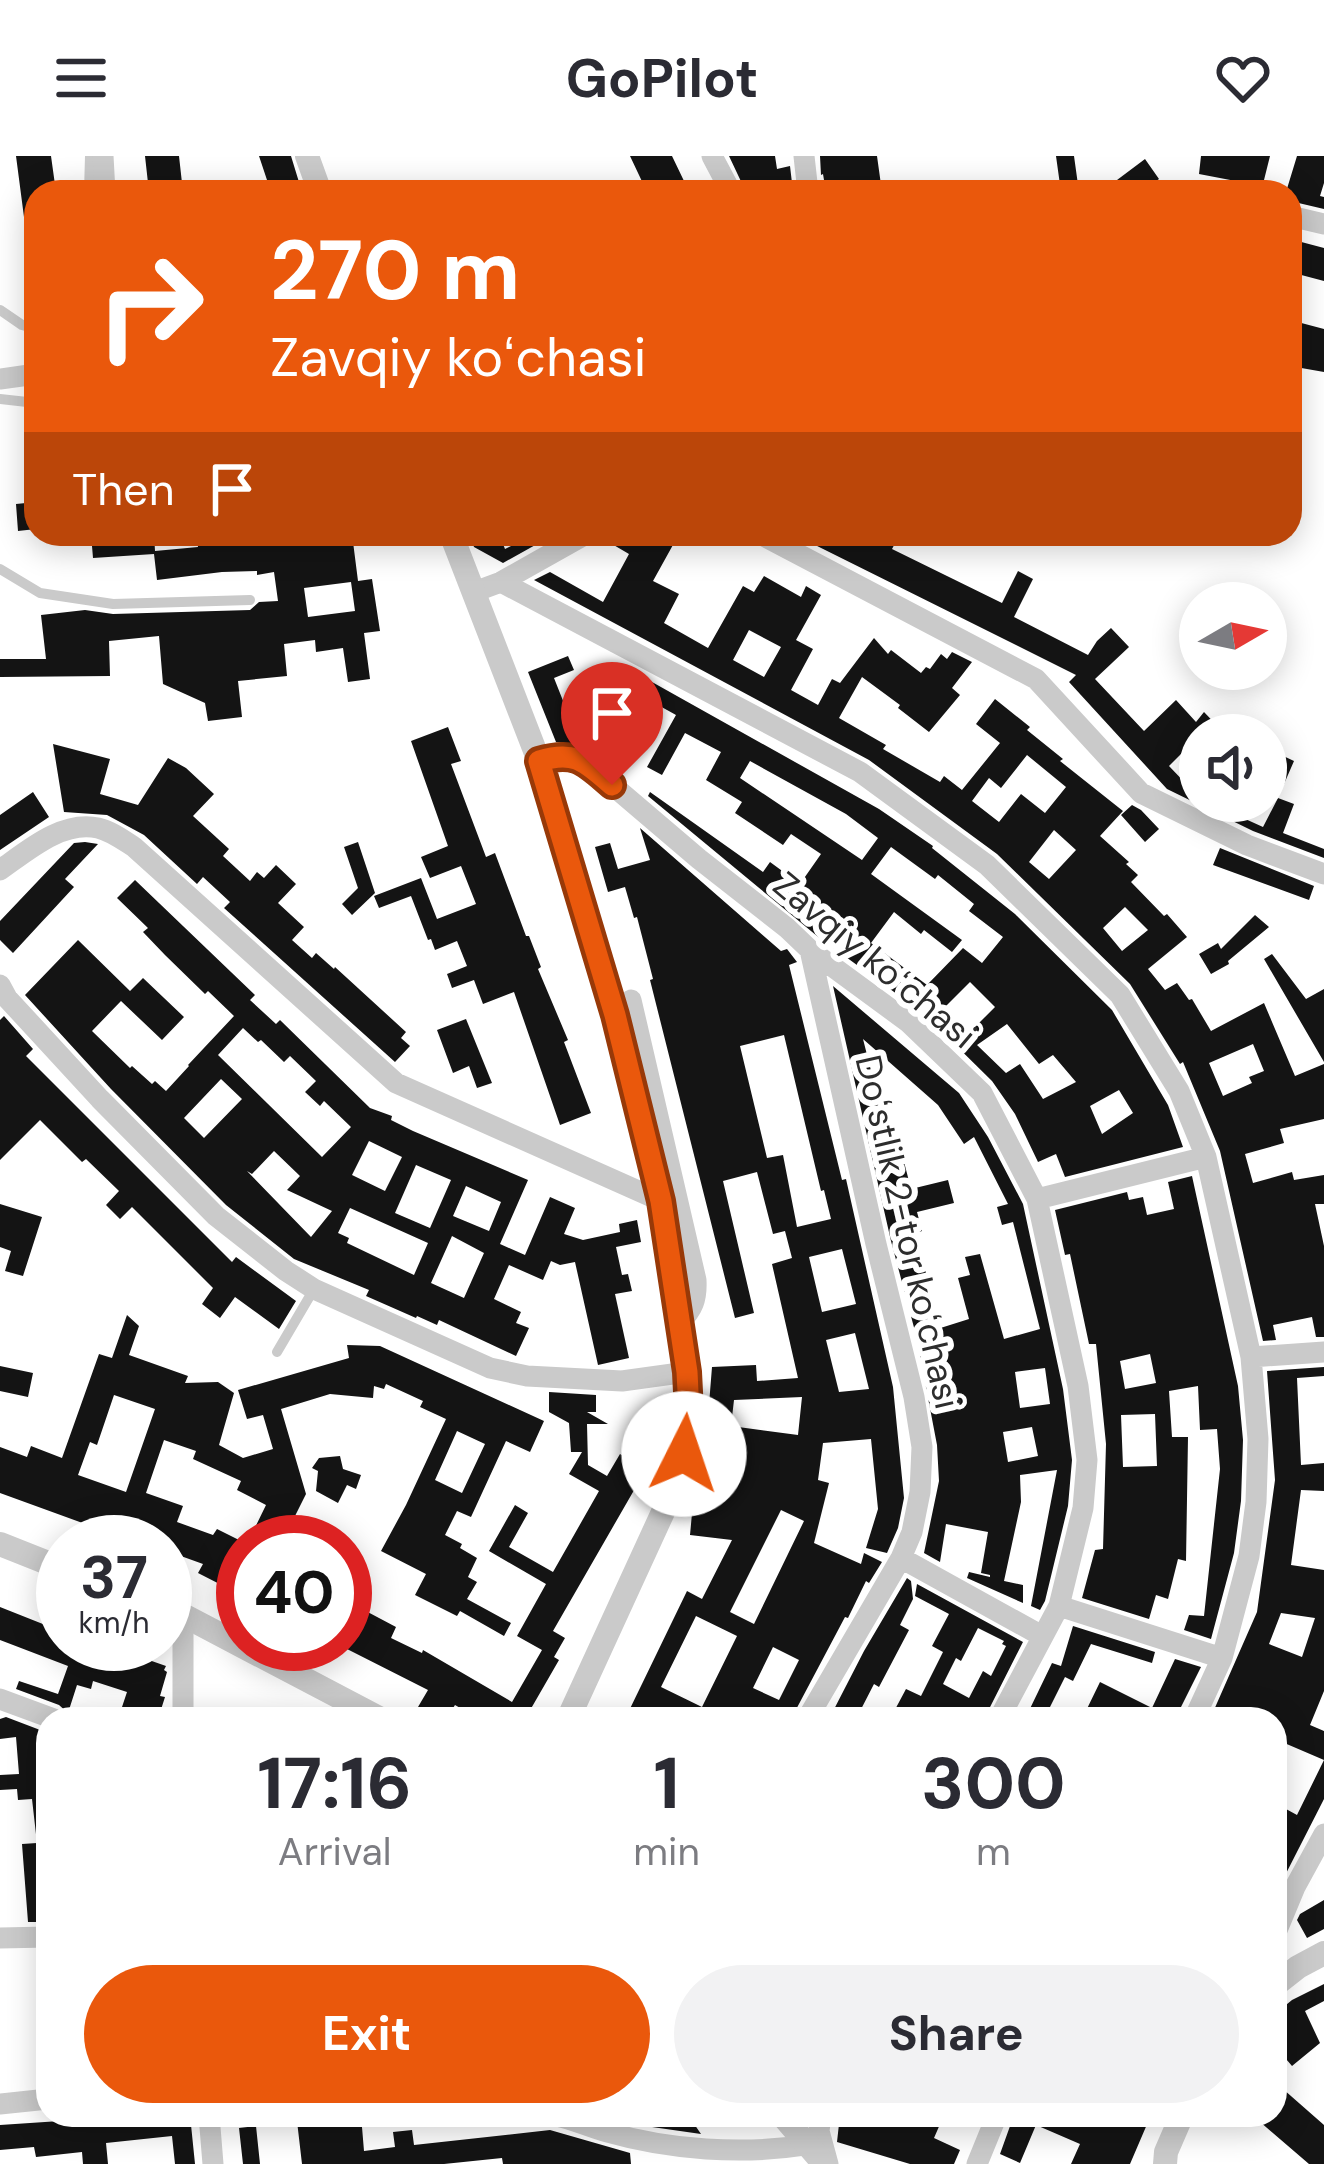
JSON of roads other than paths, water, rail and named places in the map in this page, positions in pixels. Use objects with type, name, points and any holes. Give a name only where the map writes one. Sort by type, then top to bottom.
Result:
[{"type":"street","points":[[456,546],[539,761],[615,1015],[661,1201],[687,1372],[684,1454],[663,1512],[574,1707]]},
{"type":"street","points":[[474,592],[564,546]]},
{"type":"street","points":[[783,546],[1036,679],[1141,794],[1247,845],[1324,874]]},
{"type":"street","points":[[501,581],[860,772],[987,865],[1120,995],[1179,1091],[1206,1157],[1252,1357],[1258,1439],[1249,1556],[1222,1658],[1200,1707]]},
{"type":"street","name":"Zavqiy koʻchasi","points":[[539,761],[556,756],[584,761],[811,950],[908,1022],[982,1093],[1037,1198],[1078,1386],[1087,1460],[1083,1508],[1059,1606],[1005,1707]]},
{"type":"street","points":[[0,870],[59,833],[80,826],[101,828],[134,847],[396,1084],[661,1201]]},
{"type":"street","name":"Doʻstlik 2-tor koʻchasi","points":[[811,950],[922,1447],[916,1512],[902,1558],[814,1707]]},
{"type":"street","points":[[0,986],[100,1099],[217,1216],[314,1289],[490,1367],[527,1376],[622,1381],[687,1372]]},
{"type":"street","points":[[632,1000],[696,1280],[694,1304],[679,1323]]},
{"type":"street","points":[[1037,1198],[1206,1157]]},
{"type":"street","points":[[1252,1357],[1324,1352]]},
{"type":"street","points":[[0,1544],[36,1558]]},
{"type":"street","points":[[902,1558],[1042,1636]]},
{"type":"street","points":[[1059,1606],[1222,1658]]},
{"type":"street","points":[[192,1620],[358,1707]]},
{"type":"street","points":[[178,1671],[181,1707]]},
{"type":"street","points":[[0,1699],[36,1712]]},
{"type":"street","points":[[1287,1904],[1324,1834]]},
{"type":"street","points":[[0,1938],[36,1937]]},
{"type":"street","points":[[1287,1975],[1324,1953]]},
{"type":"street","points":[[0,2104],[36,2100]]},
{"type":"street","points":[[210,2127],[213,2164]]},
{"type":"street","points":[[594,2127],[679,2145],[773,2150],[806,2144]]},
{"type":"street","points":[[792,2127],[826,2164]]},
{"type":"street","points":[[820,2127],[826,2164]]},
{"type":"street","points":[[977,2164],[993,2127]]},
{"type":"street","points":[[1166,2164],[1177,2127]]},
{"type":"lane","points":[[0,569],[40,593],[113,604],[250,600]]},
{"type":"lane","points":[[277,1352],[314,1289]]}]
